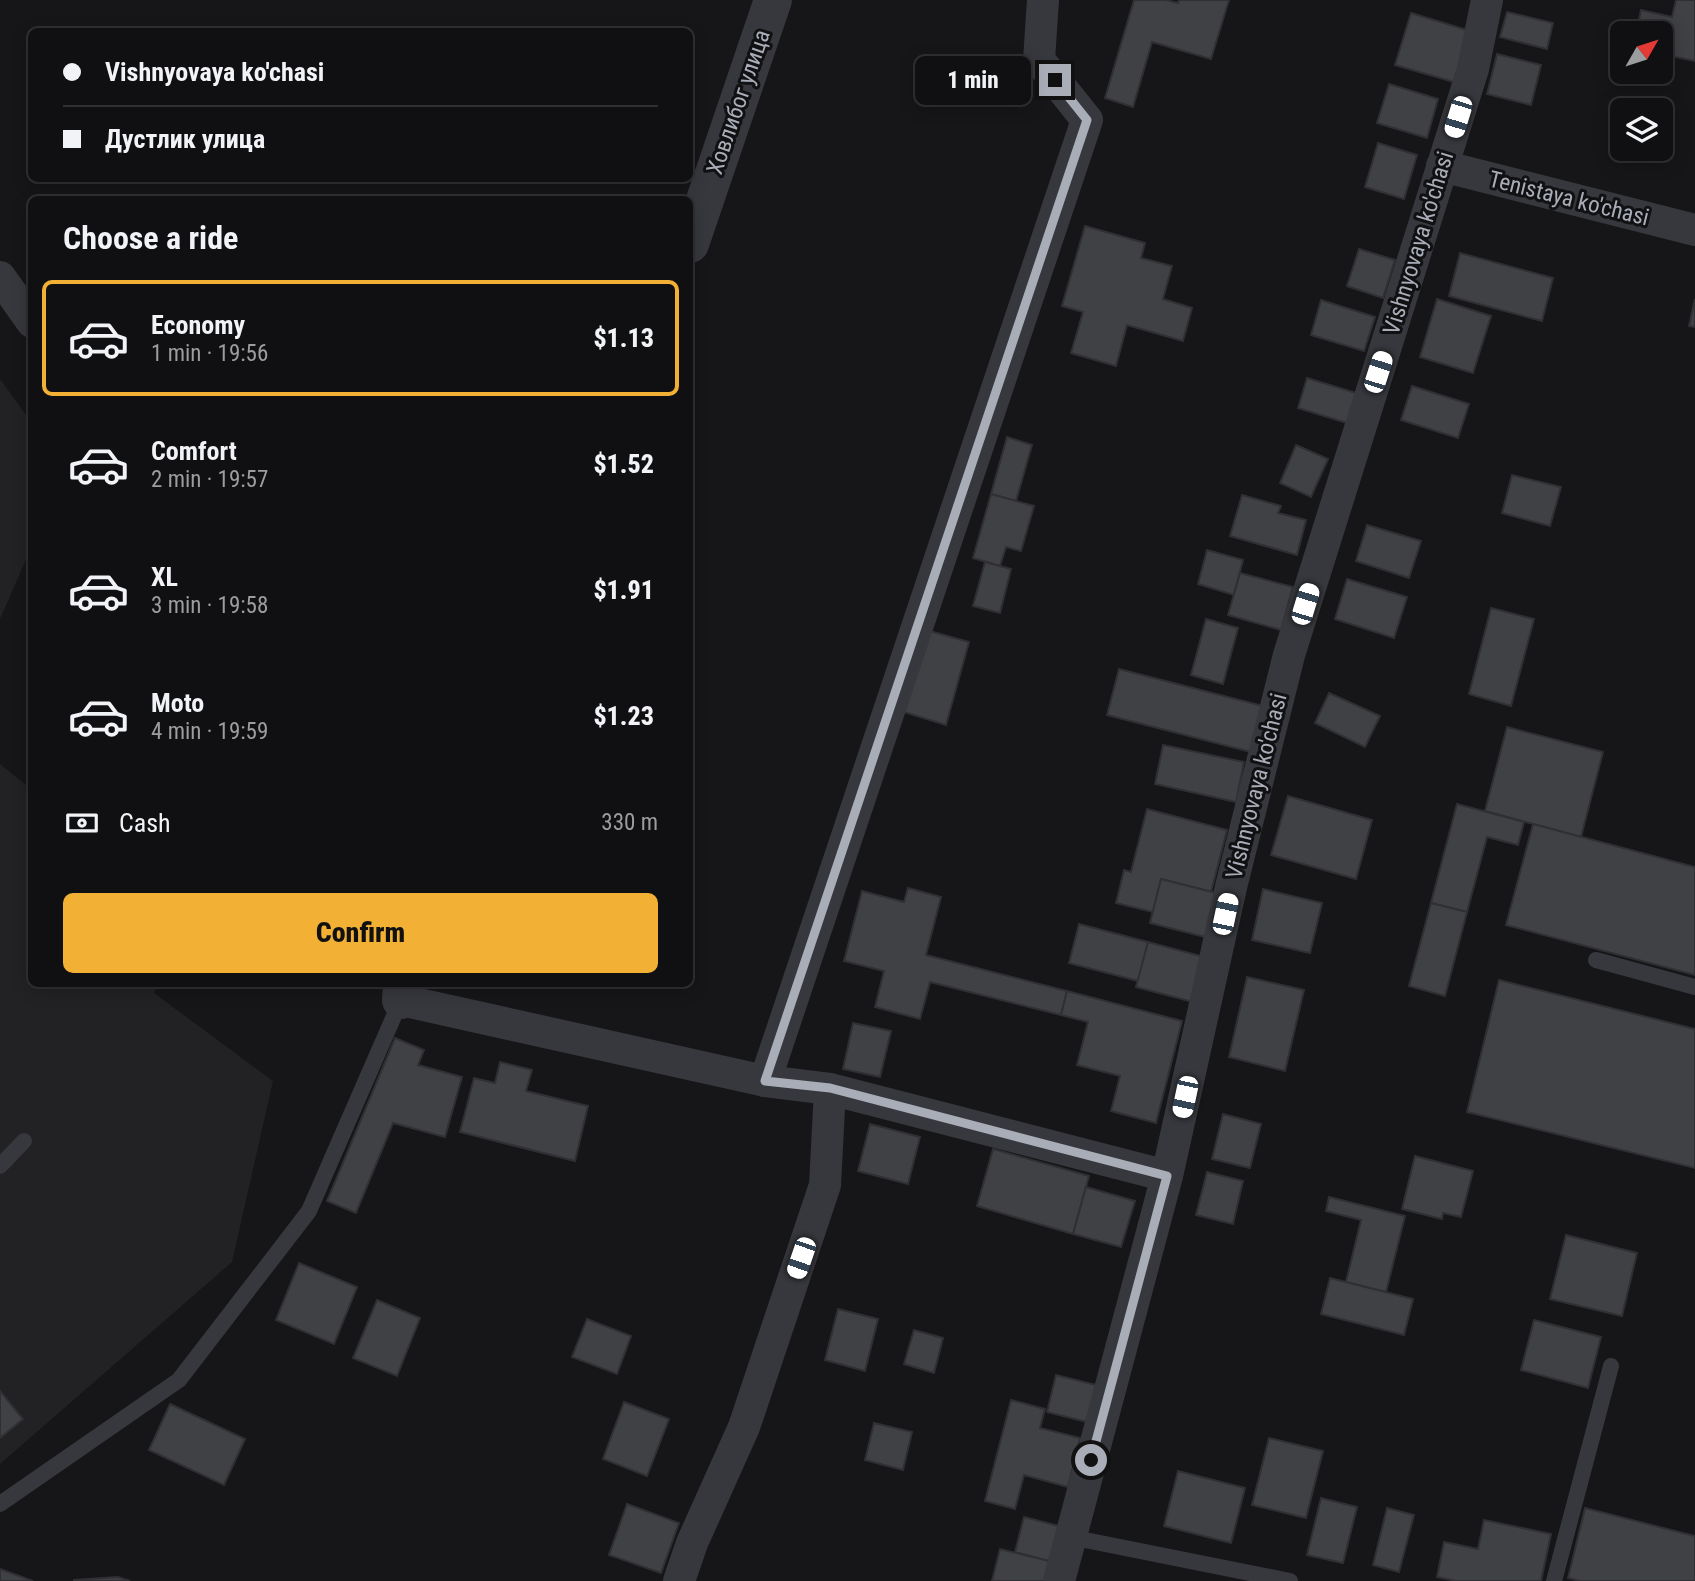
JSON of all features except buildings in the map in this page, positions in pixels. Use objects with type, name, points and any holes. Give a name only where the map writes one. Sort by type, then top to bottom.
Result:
[{"type":"street","name":"Ховлибог улица","points":[[693,235],[774,0]]},
{"type":"street","points":[[765,1081],[1087,120],[1039,60],[1043,0]]},
{"type":"street","name":"Vishnyovaya ko'chasi","points":[[1059,1581],[1167,1176],[1231,887],[1289,655],[1473,69],[1487,0]]},
{"type":"street","name":"Tenistaya ko'chasi","points":[[1442,166],[1695,230]]},
{"type":"street","points":[[0,277],[28,316]]},
{"type":"street","points":[[402,992],[765,1081],[830,1088],[1167,1176]]},
{"type":"street","points":[[679,1581],[692,1543],[744,1426],[825,1185],[830,1088]]},
{"type":"lane","points":[[1597,960],[1695,987]]},
{"type":"lane","points":[[0,1504],[179,1380],[309,1210],[402,992]]},
{"type":"lane","points":[[0,1166],[24,1141]]},
{"type":"lane","points":[[1554,1581],[1611,1366]]},
{"type":"lane","points":[[1070,1537],[1290,1581]]},
{"type":"shaded area","points":[[0,379],[28,418],[28,555],[0,619]]},
{"type":"shaded area","points":[[0,764],[28,787],[28,987],[156,987],[154,993],[273,1081],[232,1262],[0,1464]]},
{"type":"route","points":[[1055,80],[1087,120],[765,1081],[830,1088],[1167,1176],[1091,1460]]}]
